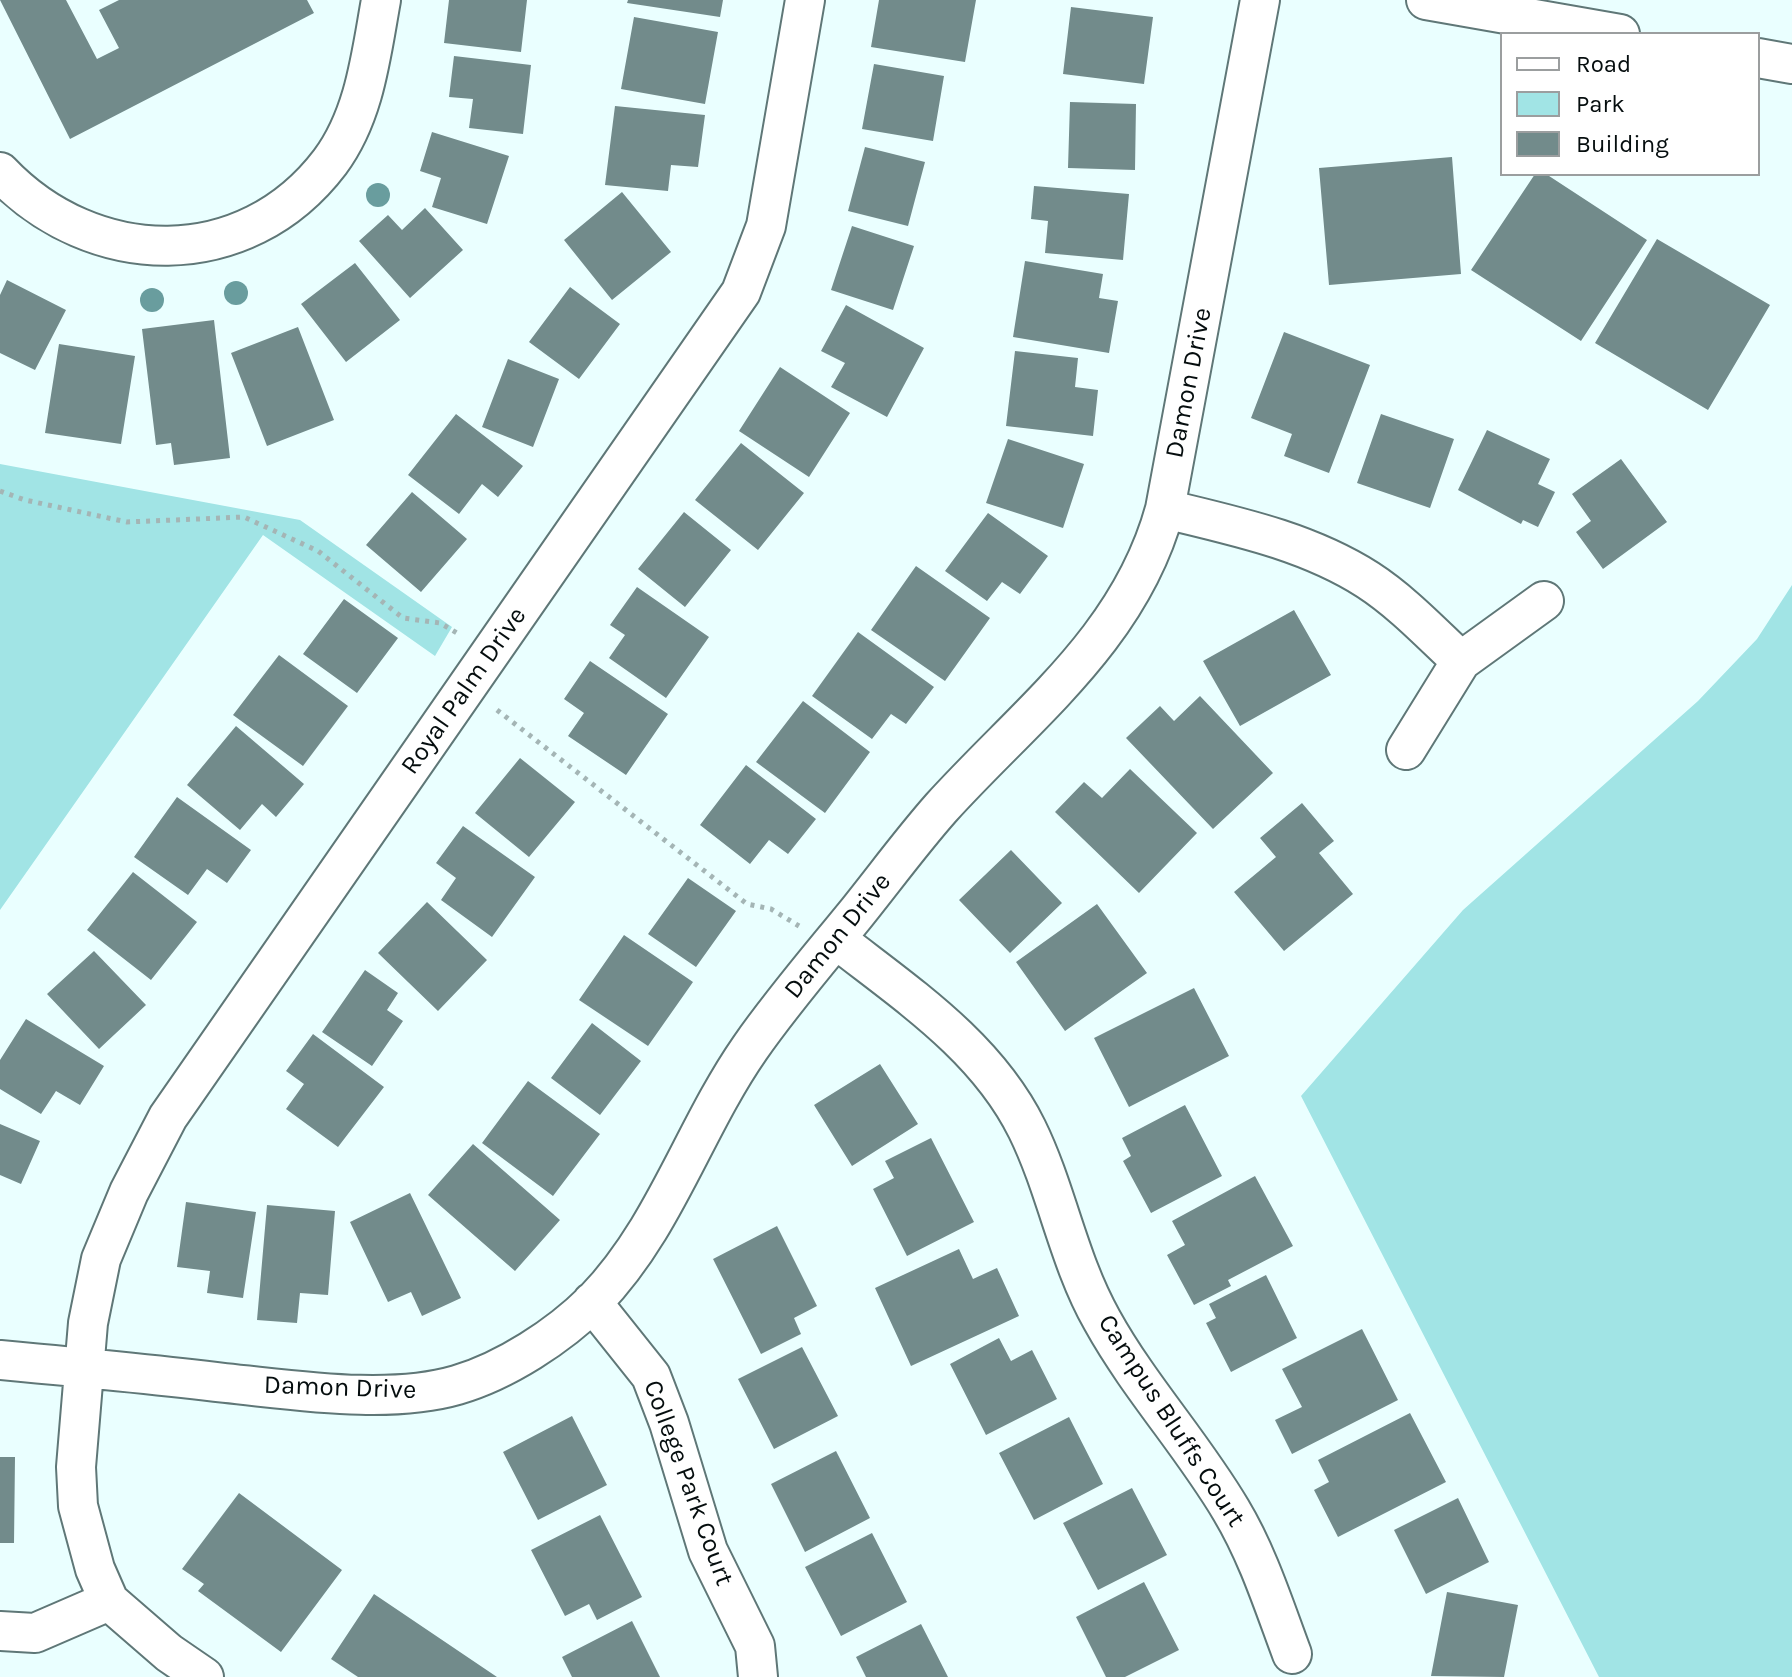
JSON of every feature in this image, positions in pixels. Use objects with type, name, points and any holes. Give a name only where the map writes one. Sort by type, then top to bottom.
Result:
[{"type":"street","points":[[0,172],[32,202],[67,225],[110,241],[151,246],[196,244],[235,232],[271,215],[304,191],[331,161],[353,124],[366,84],[381,0]]},
{"type":"street","name":"Royal Palm Drive","points":[[109,1601],[95,1569],[78,1506],[76,1467],[88,1323],[101,1259],[129,1192],[168,1117],[741,292],[766,226],[805,0]]},
{"type":"street","name":"Damon Drive","points":[[0,1360],[293,1390],[420,1392],[458,1385],[499,1367],[541,1342],[592,1302],[633,1254],[660,1212],[749,1049],[940,810],[1091,652],[1117,618],[1148,563],[1165,509],[1260,0]]},
{"type":"street","points":[[1426,0],[1609,32]]},
{"type":"street","points":[[1760,58],[1792,64]]},
{"type":"street","points":[[1165,509],[1249,529],[1327,559],[1369,581],[1461,661]]},
{"type":"street","points":[[1406,750],[1461,661],[1544,601]]},
{"type":"street","name":"Campus Bluffs Court","points":[[836,939],[937,1018],[1006,1092],[1027,1130],[1082,1279],[1102,1319],[1241,1528],[1292,1654]]},
{"type":"street","name":"College Park Court","points":[[592,1302],[651,1376],[669,1423],[708,1551],[755,1646],[758,1677]]},
{"type":"street","points":[[0,1631],[35,1633],[109,1601],[169,1653],[204,1677]]},
{"type":"path","points":[[0,491],[25,500],[127,522],[244,517],[318,551],[403,618],[440,623],[464,637]]},
{"type":"path","points":[[487,702],[747,904],[771,909],[799,927]]},
{"type":"green space","points":[[0,464],[300,520],[452,627],[435,656],[263,535],[0,910]]},
{"type":"green space","points":[[1792,585],[1792,1677],[1599,1677],[1301,1096],[1463,910],[1698,701],[1757,639]]},
{"type":"building","points":[[0,0],[66,0],[97,59],[119,48],[99,10],[119,0],[307,0],[314,13],[70,139]]},
{"type":"building","points":[[449,0],[527,0],[521,52],[444,43]]},
{"type":"building","points":[[628,0],[723,0],[720,17],[627,3]]},
{"type":"building","points":[[879,0],[976,0],[965,62],[871,47]]},
{"type":"building","points":[[1071,7],[1153,17],[1144,84],[1063,74]]},
{"type":"building","points":[[634,17],[718,32],[705,104],[621,89]]},
{"type":"building","points":[[454,56],[531,65],[523,134],[469,128],[473,99],[449,97]]},
{"type":"building","points":[[874,64],[944,76],[933,141],[862,129]]},
{"type":"building","points":[[1070,102],[1136,104],[1135,170],[1068,168]]},
{"type":"building","points":[[615,106],[705,115],[698,167],[671,165],[668,191],[605,185]]},
{"type":"building","points":[[432,132],[509,156],[487,224],[432,207],[441,178],[420,171]]},
{"type":"building","points":[[865,147],[925,162],[908,226],[848,211]]},
{"type":"building","points":[[1452,157],[1461,274],[1329,285],[1319,168]]},
{"type":"building","points":[[1534,176],[1549,176],[1647,240],[1581,341],[1471,270]]},
{"type":"building","points":[[1034,186],[1129,194],[1123,260],[1045,253],[1048,221],[1031,219]]},
{"type":"building","points":[[622,192],[671,252],[612,300],[564,240]]},
{"type":"building","points":[[425,208],[463,250],[410,298],[359,241],[388,215],[402,230]]},
{"type":"building","points":[[852,226],[914,246],[893,310],[831,290]]},
{"type":"building","points":[[1657,239],[1770,305],[1708,410],[1595,343]]},
{"type":"building","points":[[1025,261],[1103,274],[1099,298],[1118,301],[1109,353],[1013,337]]},
{"type":"building","points":[[355,263],[400,320],[346,362],[301,304]]},
{"type":"building","points":[[7,280],[66,310],[35,370],[0,353],[0,295]]},
{"type":"building","points":[[570,287],[620,324],[579,379],[529,342]]},
{"type":"building","points":[[846,305],[924,348],[887,417],[831,387],[845,363],[821,351]]},
{"type":"building","points":[[214,320],[230,458],[174,465],[171,443],[156,445],[142,329]]},
{"type":"building","points":[[298,327],[334,420],[267,446],[231,353]]},
{"type":"building","points":[[1284,332],[1370,365],[1329,473],[1284,456],[1292,434],[1251,418]]},
{"type":"building","points":[[59,344],[135,356],[121,444],[45,433]]},
{"type":"building","points":[[1015,351],[1078,358],[1075,387],[1098,390],[1093,436],[1006,426]]},
{"type":"building","points":[[508,359],[559,379],[533,447],[482,427]]},
{"type":"building","points":[[780,367],[850,413],[809,477],[739,431]]},
{"type":"building","points":[[456,414],[523,466],[498,497],[482,484],[459,514],[408,475]]},
{"type":"building","points":[[1381,414],[1454,439],[1430,508],[1357,483]]},
{"type":"building","points":[[1487,430],[1550,459],[1538,484],[1555,492],[1538,527],[1523,520],[1521,524],[1458,490]]},
{"type":"building","points":[[1008,439],[1084,464],[1063,528],[986,503]]},
{"type":"building","points":[[741,443],[804,493],[758,550],[695,500]]},
{"type":"building","points":[[1621,459],[1667,522],[1603,569],[1576,532],[1591,521],[1572,494]]},
{"type":"building","points":[[412,492],[467,539],[421,592],[366,545]]},
{"type":"building","points":[[684,512],[731,550],[685,607],[638,569]]},
{"type":"building","points":[[988,513],[1048,556],[1020,594],[1002,582],[987,601],[945,571]]},
{"type":"building","points":[[916,566],[990,618],[945,681],[871,630]]},
{"type":"building","points":[[637,587],[709,637],[666,698],[609,658],[625,635],[610,625]]},
{"type":"building","points":[[344,599],[398,638],[357,693],[303,654]]},
{"type":"building","points":[[1294,610],[1331,675],[1240,726],[1203,661]]},
{"type":"building","points":[[858,632],[934,687],[906,724],[891,714],[872,739],[812,696]]},
{"type":"building","points":[[279,655],[348,706],[303,766],[233,715]]},
{"type":"building","points":[[590,661],[668,714],[626,775],[568,736],[584,713],[564,699]]},
{"type":"building","points":[[1200,696],[1273,773],[1213,829],[1126,738],[1160,706],[1174,721]]},
{"type":"building","points":[[803,701],[870,752],[825,813],[756,762]]},
{"type":"building","points":[[236,726],[304,784],[276,817],[262,804],[240,830],[187,785]]},
{"type":"building","points":[[520,758],[575,802],[529,857],[475,813]]},
{"type":"building","points":[[746,765],[816,819],[788,854],[769,840],[750,864],[700,825]]},
{"type":"building","points":[[1130,769],[1197,833],[1139,893],[1055,812],[1084,782],[1102,798]]},
{"type":"building","points":[[177,797],[251,850],[227,883],[207,869],[188,895],[134,857]]},
{"type":"building","points":[[1302,803],[1334,841],[1319,853],[1353,894],[1284,951],[1234,892],[1276,857],[1260,838]]},
{"type":"building","points":[[463,826],[535,877],[492,937],[441,900],[456,878],[436,863]]},
{"type":"building","points":[[1011,850],[1062,903],[1010,953],[959,900]]},
{"type":"building","points":[[133,872],[197,922],[151,980],[87,930]]},
{"type":"building","points":[[688,878],[736,911],[696,967],[648,934]]},
{"type":"building","points":[[427,902],[487,960],[438,1011],[378,953]]},
{"type":"building","points":[[1097,904],[1147,973],[1065,1031],[1016,962]]},
{"type":"building","points":[[624,935],[693,982],[648,1046],[579,1000]]},
{"type":"building","points":[[94,951],[146,1005],[99,1049],[47,994]]},
{"type":"building","points":[[365,970],[398,993],[387,1010],[403,1021],[372,1066],[322,1032]]},
{"type":"building","points":[[1194,988],[1229,1056],[1129,1107],[1094,1038]]},
{"type":"building","points":[[26,1019],[104,1066],[80,1105],[56,1091],[41,1114],[0,1089],[0,1060]]},
{"type":"building","points":[[592,1023],[641,1061],[600,1115],[551,1078]]},
{"type":"building","points":[[313,1034],[384,1087],[338,1147],[286,1109],[304,1084],[286,1071]]},
{"type":"building","points":[[880,1064],[918,1124],[852,1166],[814,1105]]},
{"type":"building","points":[[528,1081],[600,1134],[553,1196],[482,1143]]},
{"type":"building","points":[[1185,1105],[1222,1176],[1151,1213],[1123,1161],[1131,1156],[1122,1138]]},
{"type":"building","points":[[0,1124],[40,1141],[21,1184],[0,1175]]},
{"type":"building","points":[[931,1138],[974,1222],[907,1256],[873,1189],[894,1178],[885,1161]]},
{"type":"building","points":[[473,1144],[560,1220],[515,1271],[428,1195]]},
{"type":"building","points":[[1255,1176],[1293,1246],[1228,1280],[1231,1286],[1194,1305],[1167,1255],[1185,1245],[1172,1221]]},
{"type":"building","points":[[410,1193],[461,1298],[422,1316],[411,1292],[388,1302],[350,1222]]},
{"type":"building","points":[[186,1202],[256,1212],[243,1298],[207,1293],[210,1271],[177,1267]]},
{"type":"building","points":[[267,1205],[335,1211],[328,1295],[300,1293],[297,1323],[257,1320]]},
{"type":"building","points":[[777,1226],[817,1306],[794,1318],[801,1334],[761,1354],[713,1259]]},
{"type":"building","points":[[959,1249],[973,1279],[997,1268],[1019,1316],[911,1366],[875,1288]]},
{"type":"building","points":[[1266,1275],[1297,1338],[1231,1372],[1206,1323],[1216,1318],[1209,1304]]},
{"type":"building","points":[[1362,1329],[1398,1400],[1292,1454],[1275,1420],[1302,1407],[1282,1369]]},
{"type":"building","points":[[999,1338],[1011,1361],[1032,1350],[1057,1399],[986,1435],[950,1364]]},
{"type":"building","points":[[802,1347],[838,1416],[774,1449],[738,1379]]},
{"type":"building","points":[[1410,1413],[1446,1482],[1338,1537],[1314,1490],[1329,1482],[1318,1460]]},
{"type":"building","points":[[572,1416],[607,1485],[538,1520],[503,1452]]},
{"type":"building","points":[[1069,1417],[1103,1484],[1034,1520],[999,1453]]},
{"type":"building","points":[[836,1451],[870,1518],[805,1552],[771,1484]]},
{"type":"building","points":[[0,1457],[15,1457],[14,1543],[0,1543]]},
{"type":"building","points":[[1132,1488],[1167,1555],[1098,1590],[1063,1523]]},
{"type":"building","points":[[239,1493],[342,1570],[281,1652],[198,1591],[204,1584],[182,1569]]},
{"type":"building","points":[[1458,1498],[1489,1562],[1426,1594],[1394,1530]]},
{"type":"building","points":[[600,1515],[642,1597],[597,1620],[589,1604],[565,1616],[531,1550]]},
{"type":"building","points":[[872,1533],[907,1602],[841,1636],[805,1567]]},
{"type":"building","points":[[1144,1582],[1179,1650],[1125,1677],[1106,1677],[1076,1617]]},
{"type":"building","points":[[1447,1592],[1518,1605],[1504,1677],[1431,1676]]},
{"type":"building","points":[[374,1594],[497,1677],[358,1677],[331,1659]]},
{"type":"building","points":[[632,1621],[660,1677],[572,1677],[562,1657]]},
{"type":"building","points":[[921,1624],[948,1677],[866,1677],[856,1657]]}]
